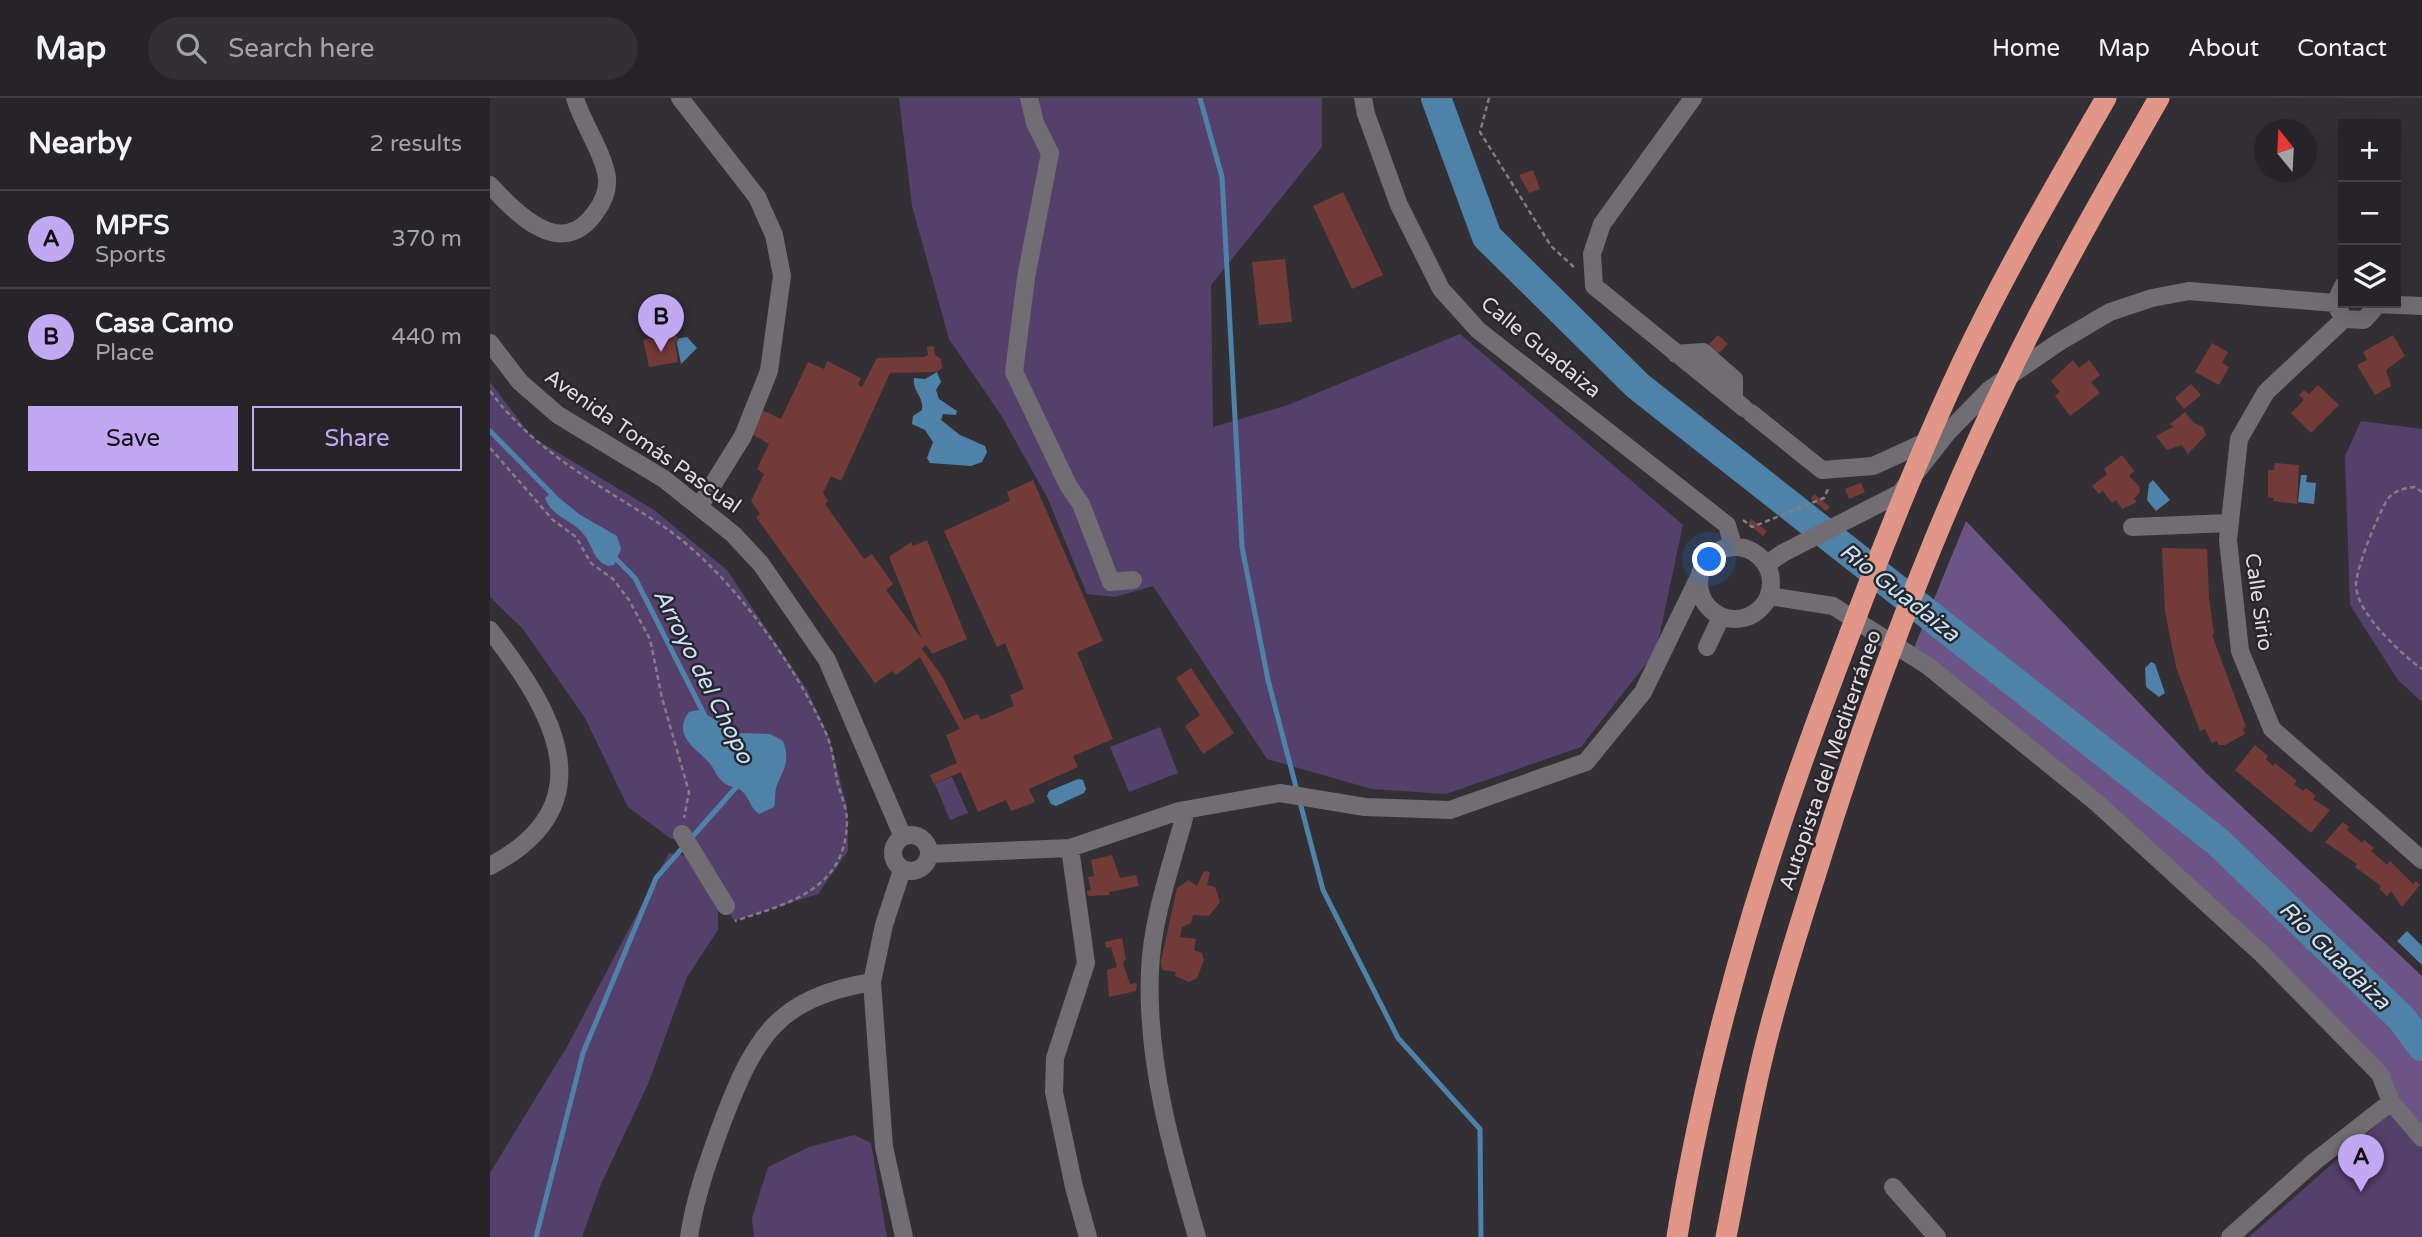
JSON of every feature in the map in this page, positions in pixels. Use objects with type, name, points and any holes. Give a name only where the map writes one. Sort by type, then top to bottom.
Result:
[{"type":"highway","name":"Autopista del Mediterráneo","points":[[1678,1237],[1727,1008],[1795,776],[1897,509],[1963,360],[2036,218],[2106,98]]},
{"type":"highway","name":"Autopista del Mediterráneo","points":[[1726,1237],[1760,1066],[1835,813],[1885,669],[1946,512],[2011,370],[2068,258],[2159,98]]},
{"type":"street","points":[[490,185],[521,218],[544,231],[568,233],[589,222],[603,203],[607,180],[575,98]]},
{"type":"street","points":[[680,98],[757,197],[774,235],[782,276],[769,371],[743,436],[699,507]]},
{"type":"street","points":[[1029,98],[1035,123],[1050,153],[1026,278],[1014,372],[1068,485],[1081,504],[1111,582],[1133,580]]},
{"type":"street","name":"Calle Guadaiza","points":[[1363,98],[1366,114],[1399,205],[1441,289],[1478,330],[1727,525],[1732,546]]},
{"type":"street","points":[[1693,98],[1602,224],[1592,254],[1594,286],[1822,470],[1873,466],[1948,432]]},
{"type":"street","points":[[1767,564],[1783,553],[1900,493],[1948,432],[1989,390],[2059,342],[2110,312],[2152,298],[2189,291],[2335,303]]},
{"type":"street","points":[[2335,303],[2338,297]]},
{"type":"street","points":[[2335,303],[2344,319],[2364,320],[2372,308]]},
{"type":"street","points":[[2401,305],[2422,306]]},
{"type":"street","name":"Calle Sirio","points":[[2344,319],[2266,392],[2239,439],[2228,540],[2240,651],[2272,729],[2422,860]]},
{"type":"street","name":"Avenida Tomás Pascual","points":[[490,343],[520,382],[558,415],[664,479],[733,534],[761,564],[827,660],[904,837]]},
{"type":"street","points":[[2132,527],[2229,523]]},
{"type":"street","points":[[929,854],[1070,848],[1186,810],[1280,793],[1365,807],[1450,810],[1587,762],[1643,692],[1699,578],[1710,556],[1732,546],[1752,550],[1767,564],[1771,574],[1770,596],[1755,614],[1744,619],[1721,617],[1703,601],[1699,578]]},
{"type":"street","points":[[1770,596],[1833,606],[1928,666],[2097,803],[2262,954],[2371,1064],[2380,1074],[2391,1102],[2422,1138]]},
{"type":"street","points":[[1707,647],[1721,617]]},
{"type":"street","points":[[490,630],[526,678],[544,714],[558,751],[559,787],[547,822],[515,853],[490,866]]},
{"type":"street","points":[[1186,810],[1157,916],[1150,971],[1157,1074],[1178,1173],[1197,1237]]},
{"type":"street","points":[[682,834],[730,913]]},
{"type":"street","points":[[902,870],[894,861],[893,850],[904,837],[920,838],[929,854]]},
{"type":"street","points":[[1070,848],[1086,963],[1055,1058],[1054,1092],[1074,1187],[1088,1237]]},
{"type":"street","points":[[902,870],[920,869],[929,854]]},
{"type":"street","points":[[902,870],[884,925],[872,982],[884,1147],[904,1237]]},
{"type":"street","points":[[689,1237],[696,1191],[738,1081],[760,1038],[786,1014],[834,989],[872,982]]},
{"type":"street","points":[[2230,1237],[2315,1161],[2391,1102]]},
{"type":"street","points":[[1893,1186],[1937,1237]]},
{"type":"path","points":[[1489,98],[1480,132],[1550,246],[1594,286]]},
{"type":"path","points":[[490,391],[504,411],[532,437],[593,484],[662,526],[717,574],[773,639],[826,731],[847,820],[839,863],[799,900],[730,913]]},
{"type":"path","points":[[490,448],[553,520],[576,537],[591,563],[613,579],[629,600],[650,639],[662,698],[689,792],[682,834]]},
{"type":"path","points":[[2422,492],[2415,487],[2403,488],[2388,499],[2362,563],[2356,587],[2370,618],[2395,648],[2422,669]]},
{"type":"path","points":[[1752,527],[1824,498]]},
{"type":"shaded area","points":[[899,98],[1322,98],[1322,147],[1211,285],[1213,427],[1288,405],[1460,334],[1683,525],[1656,651],[1581,747],[1446,794],[1372,789],[1267,759],[1153,586],[1115,597],[1087,594],[1047,497],[1001,415],[949,339],[912,206]]},
{"type":"shaded area","points":[[490,382],[532,437],[654,510],[727,570],[806,688],[829,737],[847,808],[848,851],[818,894],[734,921],[694,847],[670,838],[628,807],[585,718],[523,629],[490,597]]},
{"type":"shaded area","points":[[2361,421],[2422,429],[2422,702],[2398,680],[2350,605],[2345,456]]},
{"type":"shaded area","points":[[1966,521],[2206,773],[2422,976],[2422,1137],[2380,1074],[2262,954],[1911,655]]},
{"type":"shaded area","points":[[1160,727],[1178,773],[1129,792],[1110,747]]},
{"type":"shaded area","points":[[952,777],[968,813],[950,820],[935,784]]},
{"type":"shaded area","points":[[669,853],[688,856],[718,905],[718,930],[687,977],[648,1084],[601,1184],[582,1237],[490,1237],[490,1173],[568,1045]]},
{"type":"shaded area","points":[[2390,1113],[2422,1148],[2422,1237],[2249,1237]]},
{"type":"shaded area","points":[[854,1135],[871,1143],[887,1237],[754,1237],[752,1218],[768,1167],[809,1147]]},
{"type":"water","points":[[687,337],[697,348],[681,364],[676,339]]},
{"type":"water","points":[[937,372],[941,382],[936,390],[939,399],[957,411],[956,415],[943,414],[941,420],[960,435],[985,446],[987,452],[982,462],[971,466],[930,463],[927,458],[933,442],[925,430],[912,424],[913,416],[922,410],[914,378],[925,379]]},
{"type":"water","points":[[2301,475],[2307,475],[2306,482],[2316,483],[2314,504],[2298,502]]},
{"type":"water","points":[[2153,480],[2170,500],[2156,511],[2147,500],[2149,484]]},
{"type":"water","points":[[552,492],[579,514],[617,536],[621,549],[614,565],[608,566],[599,560],[580,530],[553,510],[545,498]]},
{"type":"water","points":[[2151,662],[2155,664],[2165,693],[2159,697],[2146,687],[2145,668]]},
{"type":"water","points":[[698,710],[740,733],[770,734],[783,741],[786,759],[776,788],[774,807],[759,814],[743,792],[724,783],[689,743],[683,729],[684,721],[689,712]]},
{"type":"water","points":[[1078,779],[1083,780],[1086,789],[1084,793],[1056,806],[1051,804],[1047,796],[1049,791]]},
{"type":"water","points":[[2407,931],[2422,946],[2422,965],[2397,941]]},
{"type":"building","points":[[1533,170],[1540,189],[1529,193],[1519,175]]},
{"type":"building","points":[[1343,192],[1383,275],[1352,289],[1313,206]]},
{"type":"building","points":[[1285,259],[1292,322],[1259,325],[1252,262]]},
{"type":"building","points":[[675,333],[679,341],[675,342],[678,362],[649,367],[643,340]]},
{"type":"building","points":[[1718,335],[1728,344],[1717,355],[1707,346]]},
{"type":"building","points":[[2393,335],[2405,356],[2386,370],[2391,386],[2375,395],[2357,365],[2367,360],[2363,352]]},
{"type":"building","points":[[2212,343],[2228,352],[2222,363],[2229,367],[2219,385],[2195,372]]},
{"type":"building","points":[[934,346],[935,355],[941,359],[942,368],[937,372],[890,373],[841,481],[831,476],[823,493],[828,501],[825,504],[864,559],[872,554],[893,584],[886,590],[922,639],[889,557],[911,542],[913,546],[927,540],[967,639],[932,654],[926,645],[922,649],[942,676],[964,720],[978,714],[981,720],[1014,706],[1010,695],[1024,689],[1005,643],[997,647],[944,531],[1010,501],[1007,492],[1033,480],[1103,641],[1077,652],[1113,739],[1073,756],[1078,767],[1029,789],[1035,802],[1011,811],[1006,800],[978,812],[961,772],[934,784],[930,775],[957,763],[946,735],[960,729],[920,657],[896,675],[892,671],[875,683],[756,517],[760,514],[751,501],[764,474],[757,469],[769,444],[750,433],[762,410],[781,419],[808,362],[824,369],[827,361],[861,378],[858,385],[862,387],[877,358],[924,357],[928,355],[927,347]]},
{"type":"building","points":[[2073,360],[2079,368],[2089,360],[2100,375],[2091,382],[2100,393],[2070,416],[2055,396],[2060,392],[2051,381]]},
{"type":"building","points":[[2191,384],[2201,395],[2184,409],[2175,398]]},
{"type":"building","points":[[2318,385],[2339,405],[2311,433],[2291,413],[2304,400],[2299,395],[2304,390],[2309,394]]},
{"type":"building","points":[[2185,412],[2194,423],[2203,427],[2206,435],[2188,454],[2182,445],[2167,450],[2156,436],[2173,427],[2170,424]]},
{"type":"building","points":[[2122,455],[2134,471],[2129,476],[2139,486],[2140,492],[2134,499],[2137,502],[2122,509],[2116,500],[2112,503],[2103,491],[2099,494],[2092,486],[2107,474],[2104,469]]},
{"type":"building","points":[[2275,463],[2299,465],[2297,504],[2273,501],[2274,498],[2268,497],[2268,470],[2274,470]]},
{"type":"building","points":[[1861,483],[1865,492],[1849,499],[1845,489]]},
{"type":"building","points":[[1814,494],[1830,507],[1826,511],[1811,499]]},
{"type":"building","points":[[1751,519],[1767,531],[1763,536],[1748,524]]},
{"type":"building","points":[[2162,548],[2207,549],[2212,635],[2246,727],[2243,728],[2245,734],[2225,745],[2219,745],[2217,741],[2212,743],[2205,729],[2200,731],[2176,667],[2165,612]]},
{"type":"building","points":[[1191,668],[1234,733],[1203,754],[1185,726],[1200,715],[1176,678]]},
{"type":"building","points":[[2255,745],[2268,756],[2266,759],[2273,766],[2275,763],[2297,781],[2294,784],[2303,791],[2306,788],[2316,796],[2313,799],[2330,810],[2311,833],[2235,770]]},
{"type":"building","points":[[2343,822],[2349,827],[2347,830],[2362,843],[2364,840],[2374,848],[2371,851],[2387,865],[2390,861],[2413,884],[2416,881],[2420,885],[2402,907],[2391,891],[2387,896],[2379,889],[2381,886],[2355,867],[2357,864],[2325,842]]},
{"type":"building","points":[[1112,855],[1120,878],[1136,875],[1139,886],[1109,892],[1109,895],[1088,896],[1087,891],[1091,890],[1088,877],[1094,876],[1091,860]]},
{"type":"building","points":[[1204,871],[1210,872],[1207,885],[1215,887],[1220,902],[1209,916],[1193,915],[1191,923],[1182,927],[1180,937],[1196,939],[1194,950],[1202,953],[1204,960],[1197,978],[1189,982],[1175,976],[1176,972],[1162,970],[1161,961],[1177,888],[1189,880],[1197,886]]},
{"type":"building","points":[[1122,938],[1126,960],[1123,961],[1124,967],[1130,984],[1137,983],[1136,991],[1109,997],[1107,970],[1117,967],[1111,947],[1106,948],[1105,942]]},
{"type":"waterway","points":[[1200,98],[1222,177],[1242,547],[1268,680],[1323,890],[1398,1038],[1480,1129],[1481,1237]]},
{"type":"waterway","name":"Rio Guadaiza","points":[[1436,98],[1487,237],[1638,386],[2218,842],[2402,1019],[2422,1046]]},
{"type":"waterway","name":"Arroyo del Chopo","points":[[490,431],[554,496]]},
{"type":"waterway","name":"Arroyo del Chopo","points":[[613,556],[635,578],[705,716]]},
{"type":"waterway","name":"Arroyo del Chopo","points":[[536,1237],[583,1053],[656,878],[739,784]]},
{"type":"place","name":"Casa Camo","points":[[661,352]]},
{"type":"place","name":"MPFS","points":[[2361,1192]]}]
